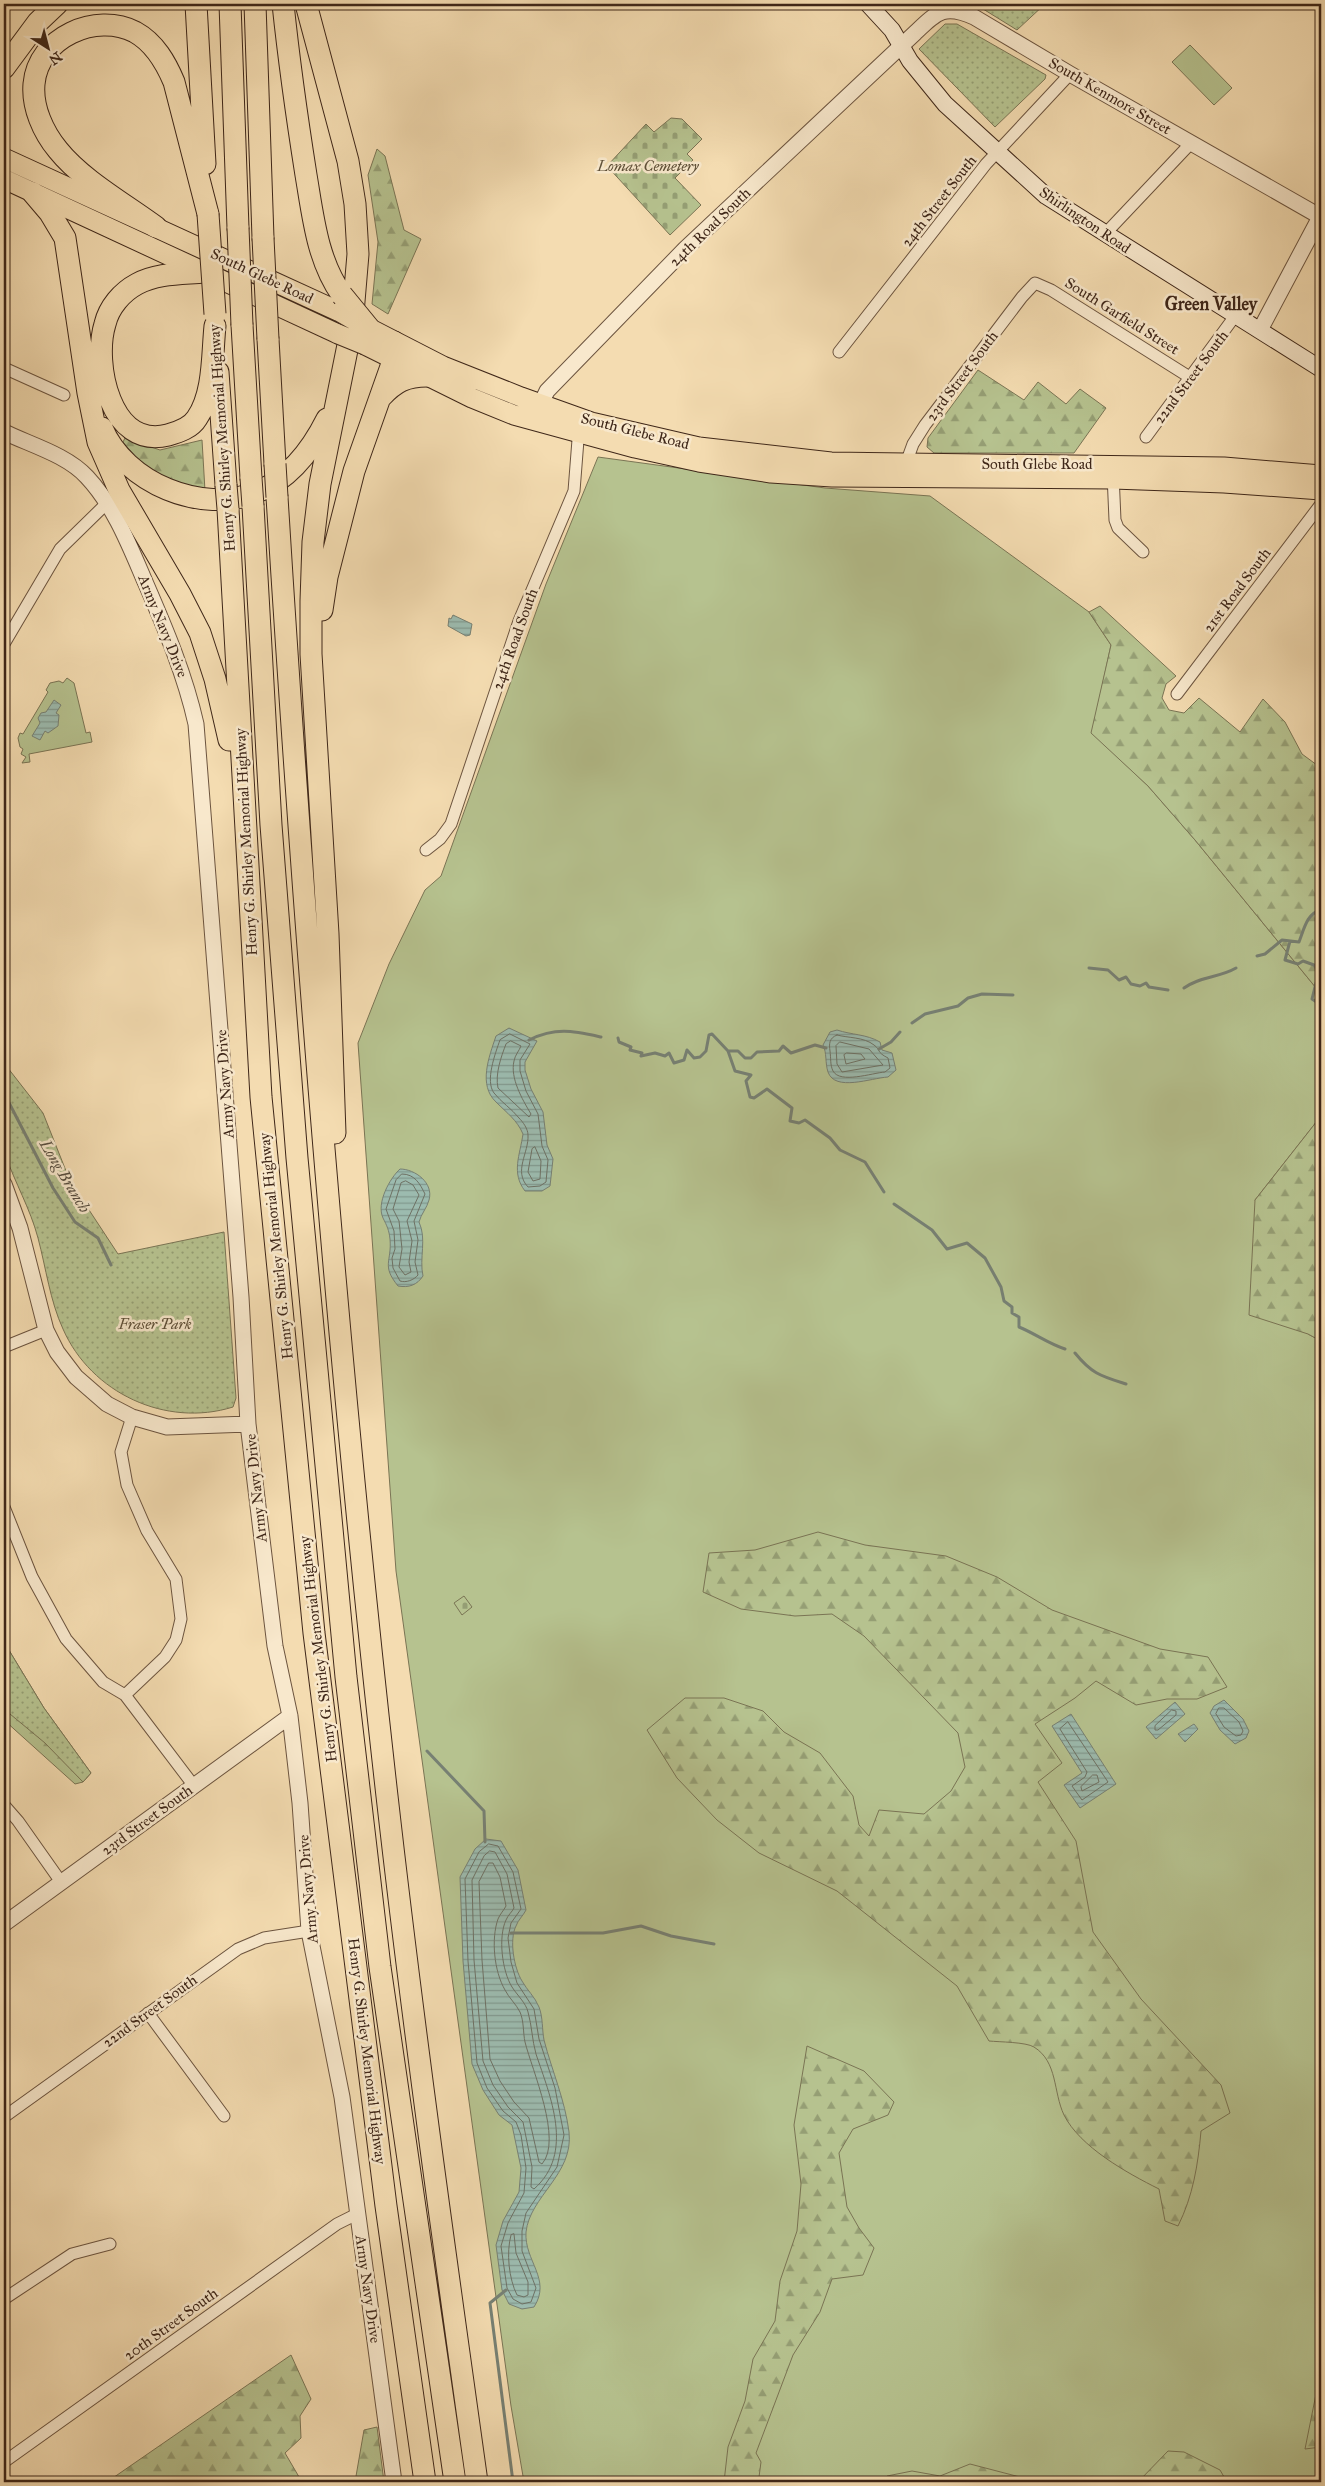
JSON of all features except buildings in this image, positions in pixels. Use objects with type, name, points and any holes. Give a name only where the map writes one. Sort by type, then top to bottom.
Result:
[{"type":"highway","points":[[4,68],[38,22],[57,4]]},
{"type":"highway","name":"Henry G. Shirley Memorial Highway","points":[[196,4],[228,509],[244,824],[261,1097],[314,1633],[386,2206],[426,2482]]},
{"type":"highway","points":[[230,4],[242,325],[271,825],[295,1139],[318,1398],[342,1638],[380,1967],[455,2482]]},
{"type":"highway","points":[[255,4],[263,238],[277,498],[315,1051],[355,1500],[410,1988],[477,2482]]},
{"type":"highway","points":[[283,4],[298,129],[314,224],[324,264],[341,303],[367,337]]},
{"type":"highway","points":[[306,4],[336,109],[348,161],[355,204],[358,254],[354,307],[342,382],[320,484],[313,542],[311,654],[328,934],[336,1157],[360,1418],[355,1500]]},
{"type":"highway","points":[[156,227],[80,172],[58,150],[43,127],[36,108],[34,84],[38,67],[48,51],[63,37],[80,28],[98,24],[127,29],[152,45],[165,62],[174,82],[208,214]]},
{"type":"highway","points":[[34,193],[58,224],[65,238],[88,393],[98,442],[111,475],[180,594],[200,633],[226,722],[244,824]]},
{"type":"highway","points":[[204,272],[164,275],[139,282],[122,295],[109,312],[103,334],[104,379],[110,402],[116,414],[129,428],[147,435],[165,436],[184,429],[196,420],[208,389],[215,320]]},
{"type":"highway","points":[[316,730],[318,651],[324,592],[354,471],[394,350]]},
{"type":"highway","points":[[379,399],[401,380],[413,376],[427,376]]},
{"type":"highway","points":[[88,393],[104,432],[116,450],[131,466],[152,482],[179,494],[205,499],[230,498],[256,493],[281,478],[314,444],[342,382]]},
{"type":"main road","name":"Shirlington Road","points":[[868,4],[892,30],[910,61],[945,104],[1046,196],[1321,369]]},
{"type":"main road","name":"South Glebe Road","points":[[4,158],[156,227],[341,303]]},
{"type":"main road","name":"South Glebe Road","points":[[4,179],[338,334],[367,337],[394,350],[476,381],[536,412]]},
{"type":"main road","name":"South Glebe Road","points":[[394,350],[427,376],[472,398],[536,412],[699,462],[762,471],[832,477],[904,470],[1113,472],[1224,467],[1321,475]]},
{"type":"main road","name":"South Glebe Road","points":[[1113,472],[1321,490]]},
{"type":"street","name":"South Kenmore Street","points":[[901,46],[938,13],[951,9],[958,10],[974,17],[1070,74],[1321,216]]},
{"type":"street","name":"24th Road South","points":[[536,412],[566,372],[685,249],[901,46]]},
{"type":"street","name":"24th Street South","points":[[839,352],[996,152],[1070,74]]},
{"type":"street","points":[[1105,234],[1192,142]]},
{"type":"street","points":[[1260,330],[1321,216]]},
{"type":"street","name":"South Garfield Street","points":[[1036,283],[1051,290],[1191,378]]},
{"type":"street","name":"23rd Street South","points":[[904,470],[913,444],[925,425],[1022,296],[1036,283]]},
{"type":"street","name":"22nd Street South","points":[[1146,437],[1235,316]]},
{"type":"street","points":[[4,368],[64,395]]},
{"type":"street","name":"24th Road South","points":[[426,850],[440,839],[451,824],[519,620],[574,491],[580,425]]},
{"type":"street","name":"Army Navy Drive","points":[[4,432],[64,460],[87,477],[106,504],[127,537],[180,665],[198,734],[241,1297],[248,1424],[275,1646],[290,1716],[301,1812],[309,1931],[342,2097],[394,2482]]},
{"type":"street","points":[[1113,472],[1115,520],[1118,528],[1143,552]]},
{"type":"street","points":[[4,644],[60,549],[106,504]]},
{"type":"street","name":"21st Road South","points":[[1177,694],[1321,504]]},
{"type":"street","points":[[4,1184],[20,1228],[46,1330],[57,1352],[76,1377],[107,1404],[132,1417],[167,1428],[248,1424]]},
{"type":"street","points":[[4,1347],[46,1330]]},
{"type":"street","points":[[125,1695],[165,1657],[176,1640],[181,1619],[176,1580],[148,1531],[127,1485],[121,1452],[132,1417]]},
{"type":"street","points":[[4,1507],[32,1578],[66,1639],[103,1682],[125,1695],[194,1786]]},
{"type":"street","name":"23rd Street South","points":[[4,1924],[290,1716]]},
{"type":"street","points":[[4,1805],[18,1821],[61,1882]]},
{"type":"street","name":"22nd Street South","points":[[4,2117],[238,1949],[264,1938],[309,1931]]},
{"type":"street","points":[[148,2013],[224,2116]]},
{"type":"street","name":"20th Street South","points":[[4,2462],[337,2224],[357,2214]]},
{"type":"street","points":[[4,2299],[72,2254],[110,2244]]},
{"type":"green space","points":[[975,4],[1045,4],[1017,30]]},
{"type":"green space","points":[[945,24],[957,24],[1046,75],[1045,79],[995,127],[919,49]]},
{"type":"green space","points":[[1190,45],[1232,88],[1214,105],[1172,62]]},
{"type":"green space","name":"Lomax Cemetery","points":[[671,118],[682,119],[702,139],[687,154],[693,160],[675,178],[701,205],[670,235],[607,166],[646,124],[654,132]]},
{"type":"green space","points":[[377,149],[385,156],[404,230],[421,239],[388,314],[372,304],[378,242],[368,175]]},
{"type":"green space","points":[[978,370],[1024,400],[1038,382],[1066,404],[1080,389],[1106,408],[1074,453],[934,453],[927,447],[928,438]]},
{"type":"green space","points":[[125,438],[160,450],[202,440],[205,491],[178,485],[158,476],[141,462],[123,442]]},
{"type":"green space","points":[[598,457],[825,488],[930,496],[1089,612],[1111,645],[1092,733],[1148,786],[1195,840],[1321,994],[1321,1116],[1255,1200],[1308,1334],[1321,1341],[1321,2482],[524,2482],[511,2406],[396,1571],[358,1043],[389,964],[425,890],[441,876],[546,584]]},
{"type":"green space","points":[[1100,606],[1176,676],[1166,684],[1162,698],[1169,710],[1184,713],[1199,698],[1240,732],[1263,699],[1285,722],[1302,754],[1321,768],[1321,994],[1195,840],[1148,786],[1091,733],[1111,645],[1089,612]]},
{"type":"green space","points":[[67,678],[74,683],[86,733],[90,732],[92,742],[29,754],[30,762],[22,763],[26,757],[21,754],[23,749],[20,747],[18,738],[20,733],[23,734],[48,692],[46,690],[50,683],[59,681],[63,683]]},
{"type":"green space","name":"Fraser Park","points":[[4,1063],[43,1113],[70,1181],[118,1254],[224,1232],[236,1398],[233,1407],[208,1412],[182,1413],[157,1408],[133,1400],[111,1387],[92,1371],[76,1352],[63,1329],[51,1296],[35,1227],[5,1154],[2,1125]]},
{"type":"green space","points":[[1321,1116],[1321,1341],[1308,1334],[1249,1315],[1255,1200]]},
{"type":"green space","points":[[818,1532],[865,1545],[946,1556],[997,1577],[1052,1610],[1160,1649],[1208,1657],[1227,1687],[1197,1699],[1167,1699],[1136,1705],[1096,1681],[1075,1698],[1035,1724],[1062,1763],[1038,1782],[1076,1841],[1093,1932],[1141,1999],[1221,2085],[1230,2113],[1201,2131],[1194,2180],[1188,2203],[1178,2226],[1165,2221],[1159,2189],[1106,2158],[1081,2138],[1071,2127],[1064,2115],[1051,2069],[1042,2053],[1030,2045],[989,2041],[957,1986],[837,1891],[759,1853],[717,1820],[677,1778],[647,1730],[685,1698],[724,1698],[763,1711],[784,1732],[820,1753],[853,1796],[859,1825],[869,1836],[879,1810],[924,1814],[951,1791],[965,1767],[958,1733],[864,1636],[832,1614],[795,1616],[741,1609],[703,1592],[709,1553],[755,1550]]},
{"type":"green space","points":[[464,1596],[472,1607],[462,1615],[454,1603]]},
{"type":"green space","points":[[4,1642],[44,1708],[91,1773],[83,1782],[75,1784],[4,1720]]},
{"type":"green space","points":[[4,1642],[44,1708],[91,1773],[83,1782],[45,1743],[4,1709]]},
{"type":"green space","points":[[807,2046],[864,2071],[894,2102],[888,2115],[853,2129],[839,2153],[847,2207],[859,2228],[874,2248],[863,2275],[832,2279],[820,2312],[793,2355],[756,2453],[761,2462],[759,2477],[762,2482],[724,2482],[728,2447],[745,2401],[753,2359],[775,2321],[780,2281],[797,2231],[801,2184],[794,2125]]},
{"type":"green space","points":[[291,2355],[311,2399],[300,2416],[301,2438],[285,2453],[302,2482],[168,2482],[166,2480],[107,2482]]},
{"type":"green space","points":[[1321,2369],[1321,2447],[1305,2449]]},
{"type":"green space","points":[[377,2427],[384,2482],[355,2482],[364,2430]]},
{"type":"green space","points":[[1168,2451],[1184,2452],[1220,2470],[1227,2482],[1138,2482]]},
{"type":"green space","points":[[970,2464],[1039,2482],[882,2482],[887,2476],[912,2471],[940,2476]]},
{"type":"water","points":[[453,615],[472,624],[470,635],[466,636],[448,626],[449,618],[451,619]]},
{"type":"water","points":[[54,700],[61,705],[56,713],[59,715],[58,726],[48,733],[45,731],[40,740],[32,736],[40,723],[38,718],[41,713],[46,712]]},
{"type":"water","points":[[509,1028],[537,1041],[525,1062],[525,1070],[531,1089],[543,1112],[547,1145],[553,1159],[550,1186],[542,1191],[525,1191],[521,1184],[517,1171],[523,1134],[515,1121],[496,1102],[487,1087],[488,1062],[496,1036]]},
{"type":"water","points":[[837,1030],[869,1037],[880,1042],[882,1050],[892,1053],[896,1070],[888,1077],[846,1083],[832,1078],[828,1072],[823,1045],[830,1032]]},
{"type":"water","points":[[400,1169],[412,1171],[422,1178],[429,1188],[430,1194],[419,1222],[423,1242],[423,1276],[415,1284],[406,1287],[398,1286],[390,1273],[388,1263],[390,1236],[381,1212],[385,1191],[392,1178]]},
{"type":"water","points":[[1224,1700],[1243,1719],[1249,1731],[1246,1738],[1235,1744],[1220,1730],[1210,1713],[1214,1706]]},
{"type":"water","points":[[1175,1702],[1185,1714],[1156,1739],[1146,1727]]},
{"type":"water","points":[[1071,1714],[1116,1784],[1080,1808],[1064,1785],[1082,1773],[1052,1726]]},
{"type":"water","points":[[1194,1724],[1198,1729],[1185,1742],[1178,1734]]},
{"type":"water","points":[[486,1839],[501,1841],[518,1870],[526,1910],[514,1932],[515,1962],[522,1981],[539,2007],[544,2040],[569,2132],[569,2147],[565,2160],[559,2173],[535,2207],[529,2219],[526,2232],[527,2242],[540,2288],[539,2297],[534,2307],[522,2309],[509,2304],[502,2290],[496,2245],[503,2221],[519,2192],[521,2168],[512,2125],[499,2115],[483,2090],[472,2064],[463,1961],[460,1877],[475,1849]]},
{"type":"waterway","points":[[1257,956],[1265,954],[1282,940],[1299,942],[1309,918],[1312,914],[1321,910]]},
{"type":"waterway","points":[[1290,941],[1285,960],[1298,964],[1303,961],[1314,965],[1321,976]]},
{"type":"waterway","points":[[1089,968],[1108,970],[1119,980],[1126,977],[1131,984],[1140,986],[1146,983],[1149,987],[1168,990]]},
{"type":"waterway","points":[[1184,988],[1196,981],[1223,974],[1236,968]]},
{"type":"waterway","points":[[1321,979],[1316,983],[1312,999],[1321,1005]]},
{"type":"waterway","points":[[912,1023],[925,1014],[958,1006],[968,998],[982,994],[1013,995]]},
{"type":"waterway","points":[[529,1040],[548,1033],[565,1031],[601,1037]]},
{"type":"waterway","points":[[879,1049],[891,1042],[900,1032]]},
{"type":"waterway","points":[[618,1038],[619,1042],[631,1047],[630,1050],[642,1053],[641,1056],[655,1053],[665,1056],[669,1053],[674,1063],[684,1060],[687,1050],[694,1058],[700,1057],[706,1051],[709,1035],[712,1034],[728,1051],[738,1051],[745,1058],[751,1058],[757,1052],[779,1051],[783,1046],[791,1053],[815,1045],[826,1048]]},
{"type":"waterway","points":[[728,1051],[735,1071],[751,1075],[746,1081],[750,1097],[754,1098],[767,1089],[792,1108],[790,1121],[799,1123],[805,1120],[830,1138],[840,1150],[865,1162],[884,1192]]},
{"type":"waterway","name":"Long Branch","points":[[4,1093],[53,1188],[75,1222],[98,1238],[111,1265]]},
{"type":"waterway","points":[[894,1204],[932,1230],[947,1249],[967,1243],[985,1258],[1001,1287],[1004,1301],[1012,1307],[1012,1313],[1019,1317],[1019,1327],[1065,1349]]},
{"type":"waterway","points":[[1075,1353],[1092,1370],[1126,1384]]},
{"type":"waterway","points":[[427,1751],[484,1811],[485,1842]]},
{"type":"waterway","points":[[511,1933],[603,1933],[641,1926],[671,1936],[714,1944]]},
{"type":"waterway","points":[[506,2290],[490,2303],[513,2482]]},
{"type":"district","name":"Green Valley","points":[[1211,304]]}]
